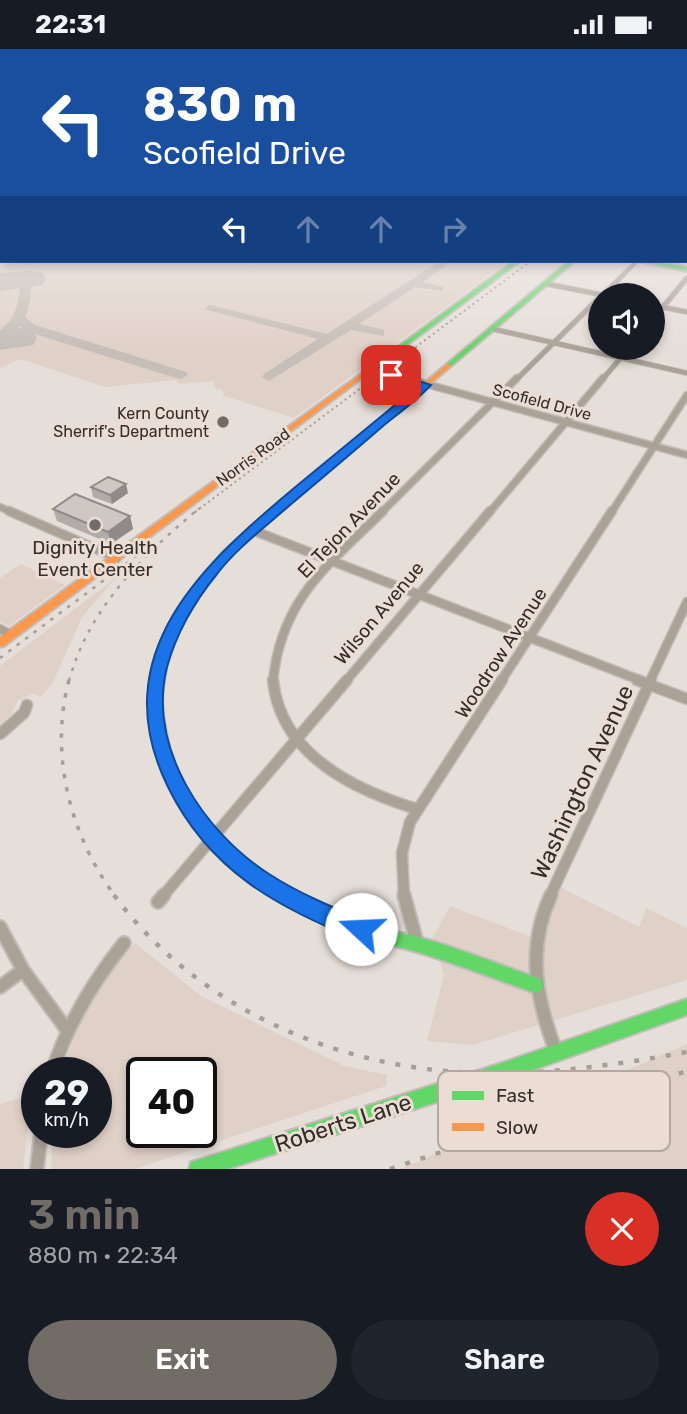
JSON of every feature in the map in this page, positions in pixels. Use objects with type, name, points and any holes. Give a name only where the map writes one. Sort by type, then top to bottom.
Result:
[{"type":"street","name":"Norris Road","points":[[0,643],[515,263]]},
{"type":"street","name":"Norris Road","points":[[506,271],[520,263]]},
{"type":"street","points":[[535,985],[314,912],[260,880],[213,839],[187,806],[166,764],[156,727],[155,688],[163,651],[178,618],[211,571],[252,530],[570,263]]},
{"type":"street","name":"El Tejon Avenue","points":[[616,283],[637,263]]},
{"type":"street","points":[[655,263],[687,267]]},
{"type":"street","points":[[668,263],[687,267]]},
{"type":"street","points":[[665,305],[687,278]]},
{"type":"street","points":[[547,283],[588,293]]},
{"type":"street","points":[[665,307],[687,312]]},
{"type":"street","name":"El Tejon Avenue","points":[[417,809],[357,789],[322,766],[297,740],[286,722],[275,694],[273,678],[276,652],[300,599],[331,561],[588,311]]},
{"type":"street","points":[[494,328],[588,350]]},
{"type":"street","name":"Wilson Avenue","points":[[158,902],[619,360]]},
{"type":"street","points":[[630,360],[687,373]]},
{"type":"street","name":"Scofield Drive","points":[[391,375],[687,455]]},
{"type":"street","name":"Woodrow Avenue","points":[[417,944],[405,908],[400,872],[405,836],[417,809],[687,395]]},
{"type":"street","points":[[0,507],[117,558]]},
{"type":"street","points":[[252,530],[687,699]]},
{"type":"street","name":"Washington Avenue","points":[[557,1054],[540,1009],[535,985],[534,951],[542,914],[687,602]]},
{"type":"street","points":[[0,629],[11,635]]},
{"type":"street","points":[[0,734],[24,713],[27,705]]},
{"type":"street","points":[[0,927],[23,970],[67,1030]]},
{"type":"street","points":[[58,1057],[67,1030],[99,972],[124,943]]},
{"type":"street","points":[[0,987],[23,970]]},
{"type":"street","name":"Roberts Lane","points":[[504,1071],[687,1007]]},
{"type":"street","name":"Roberts Lane","points":[[198,1169],[438,1092]]},
{"type":"street","points":[[37,1169],[39,1148]]},
{"type":"shaded area","points":[[0,263],[506,263],[294,418],[224,396],[222,389],[216,390],[213,381],[179,384],[176,380],[105,387],[20,359],[0,368]]},
{"type":"shaded area","points":[[21,564],[65,585],[9,626],[0,621],[0,578]]},
{"type":"shaded area","points":[[117,577],[82,617],[53,682],[41,697],[33,694],[18,700],[11,715],[0,725],[0,666]]},
{"type":"shaded area","points":[[560,887],[639,927],[646,908],[687,928],[687,980],[473,1045],[427,1041],[444,975],[433,938],[450,906],[540,940],[544,922]]},
{"type":"shaded area","points":[[135,943],[201,996],[344,1066],[387,1075],[386,1086],[217,1142],[217,1057],[126,1057],[126,1148],[199,1148],[135,1169],[51,1169],[52,1148],[112,1148],[112,1057],[67,1057],[77,1029],[110,971]]},
{"type":"shaded area","points":[[687,1044],[687,1169],[401,1169],[442,1151],[670,1151],[670,1071],[625,1071]]},
{"type":"shaded area","points":[[21,1098],[21,1148],[25,1148],[23,1169],[0,1169],[0,1104]]},
{"type":"building","points":[[108,477],[126,484],[110,495],[91,487]]},
{"type":"building","points":[[75,494],[130,516],[108,532],[53,509]]},
{"type":"taxiway","points":[[413,283],[444,263]]},
{"type":"taxiway","points":[[0,281],[16,279],[25,274],[22,310],[14,324],[0,335]]},
{"type":"taxiway","points":[[349,325],[413,283]]},
{"type":"taxiway","points":[[413,283],[439,289]]},
{"type":"taxiway","points":[[210,309],[328,338]]},
{"type":"taxiway","points":[[20,319],[30,328],[181,375]]},
{"type":"taxiway","points":[[269,377],[349,325]]},
{"type":"taxiway","points":[[349,325],[379,333]]},
{"type":"runway","points":[[0,282],[32,279]]},
{"type":"runway","points":[[0,340],[21,338]]},
{"type":"railway","points":[[196,511],[528,263]]},
{"type":"railway","points":[[196,511],[201,507]]},
{"type":"railway","points":[[69,681],[89,631],[103,608],[137,566],[196,511]]},
{"type":"railway","points":[[0,658],[139,554]]},
{"type":"railway","points":[[69,680],[61,736],[68,793],[86,847],[115,896]]},
{"type":"railway","points":[[114,895],[149,936],[188,972],[232,1002],[279,1027],[329,1047],[381,1061],[452,1071]]},
{"type":"railway","points":[[547,1071],[687,1052]]},
{"type":"railway","points":[[670,1077],[687,1071]]},
{"type":"railway","points":[[390,1169],[445,1151]]},
{"type":"traffic: fast","points":[[371,369],[514,263]]},
{"type":"traffic: fast","points":[[449,365],[570,263]]},
{"type":"traffic: fast","points":[[652,263],[687,269]]},
{"type":"traffic: fast","points":[[156,710],[162,745],[173,778],[190,809],[212,837],[265,885],[327,918],[442,952],[535,985]]},
{"type":"traffic: fast","points":[[505,1071],[687,1007]]},
{"type":"traffic: fast","points":[[198,1169],[438,1092]]},
{"type":"traffic: slow","points":[[156,710],[156,687],[166,645],[186,607],[226,554],[449,365]]},
{"type":"traffic: slow","points":[[0,643],[371,369]]},
{"type":"place","name":"Kern County Sherrif's Department","points":[[223,422]]},
{"type":"place","name":"Dignity Health Event Center","points":[[95,525]]},
{"type":"route","points":[[361,929],[314,912],[286,897],[233,859],[202,827],[187,806],[166,764],[156,727],[155,688],[163,651],[178,618],[197,589],[226,554],[426,385],[391,375]]}]
